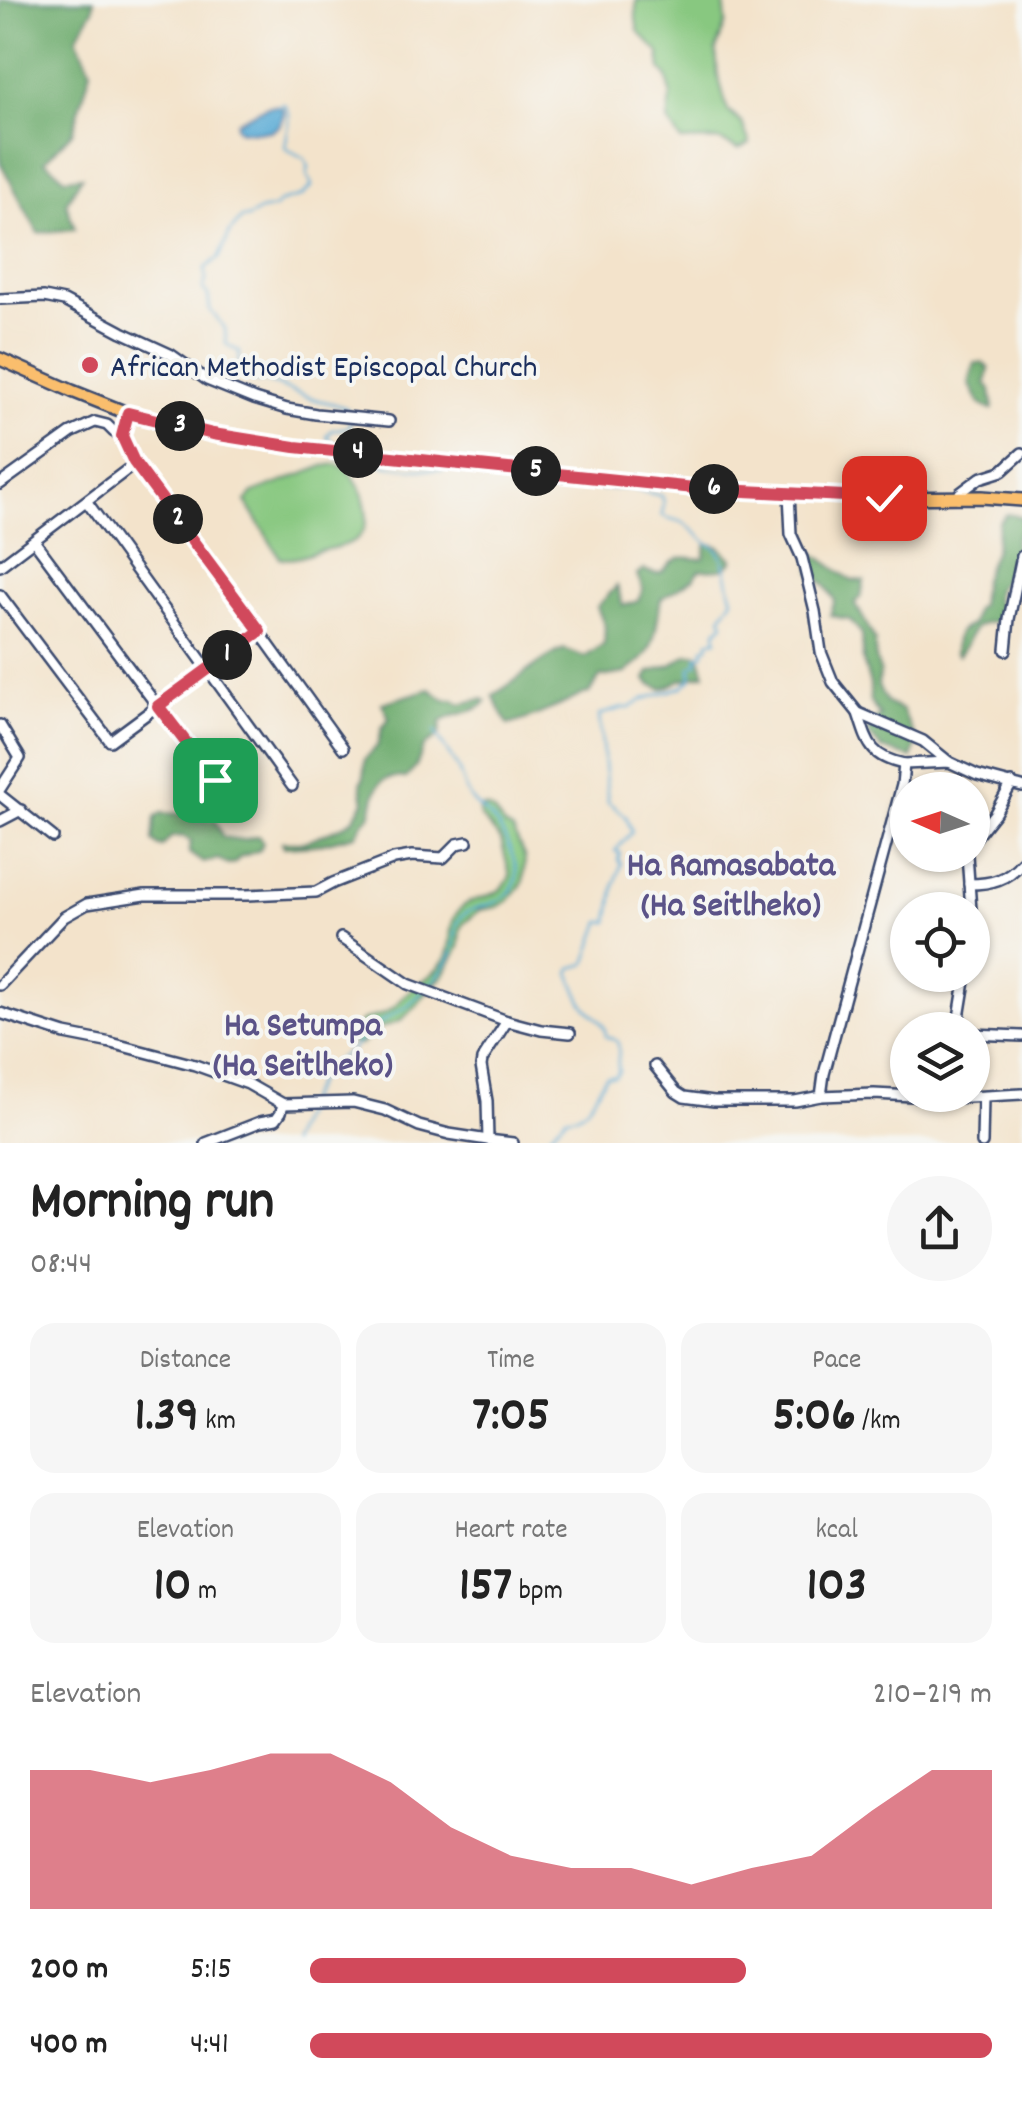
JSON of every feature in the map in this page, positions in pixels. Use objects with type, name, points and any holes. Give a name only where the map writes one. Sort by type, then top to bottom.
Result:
[{"type":"main road","points":[[0,358],[128,413],[213,434],[295,447],[656,484],[884,498],[1022,500]]},
{"type":"street","points":[[0,299],[44,297],[64,301],[170,354],[207,380],[254,399],[316,414],[389,421]]},
{"type":"street","points":[[128,413],[122,432],[134,462],[343,748]]},
{"type":"street","points":[[0,484],[71,433],[95,422],[122,432]]},
{"type":"street","points":[[958,498],[980,478],[1002,471],[1022,453]]},
{"type":"street","points":[[0,566],[134,462]]},
{"type":"street","points":[[789,493],[790,534],[805,570],[822,652],[833,682],[858,713],[872,750],[883,759],[904,764],[949,762]]},
{"type":"street","points":[[87,502],[292,786]]},
{"type":"street","points":[[35,542],[224,790]]},
{"type":"street","points":[[1006,650],[1022,556]]},
{"type":"street","points":[[0,595],[110,741],[260,631]]},
{"type":"street","points":[[858,713],[923,741],[949,762],[977,776],[1017,785],[990,820]]},
{"type":"street","points":[[0,724],[20,758],[0,792],[53,837]]},
{"type":"street","points":[[821,1096],[902,785],[904,764]]},
{"type":"street","points":[[0,821],[21,810]]},
{"type":"street","points":[[0,985],[64,917],[87,904],[145,895],[316,892],[394,860],[412,856],[442,858],[457,844],[468,842]]},
{"type":"street","points":[[969,884],[1002,879],[1022,862]]},
{"type":"street","points":[[968,872],[970,892]]},
{"type":"street","points":[[341,938],[408,984],[507,1021],[570,1033]]},
{"type":"street","points":[[0,1013],[65,1034],[195,1065],[248,1084],[282,1104],[353,1102],[449,1134],[513,1143]]},
{"type":"street","points":[[488,1140],[481,1066],[507,1021]]},
{"type":"street","points":[[990,1035],[1022,1036]]},
{"type":"street","points":[[655,1066],[684,1097],[714,1101],[795,1101],[821,1096],[890,1094]]},
{"type":"street","points":[[990,1097],[1022,1094]]},
{"type":"street","points":[[206,1143],[276,1119],[282,1104]]},
{"type":"street","points":[[982,1112],[982,1143]]},
{"type":"green space","points":[[0,0],[94,0],[77,37],[91,70],[73,131],[45,161],[65,178],[82,176],[66,203],[75,229],[38,233],[0,162]]},
{"type":"green space","points":[[636,0],[724,0],[726,22],[716,50],[718,75],[728,111],[742,123],[750,144],[738,149],[718,140],[681,141],[668,121],[671,95],[659,53],[638,31]]},
{"type":"green space","points":[[975,363],[983,363],[989,369],[986,383],[991,389],[991,410],[980,404],[969,383]]},
{"type":"green space","points":[[337,464],[350,473],[360,488],[366,515],[362,532],[343,545],[295,558],[280,558],[246,502],[253,493]]},
{"type":"green space","points":[[1007,514],[1022,517],[1022,528],[1016,538],[1010,570],[996,590],[995,599],[1003,615],[1000,621],[975,628],[958,656],[957,635],[971,625],[980,605],[999,522]]},
{"type":"green space","points":[[707,543],[720,547],[733,560],[722,569],[700,570],[661,599],[652,643],[641,661],[626,673],[600,677],[589,693],[508,725],[493,695],[564,649],[585,657],[604,644],[605,627],[597,607],[617,586],[623,606],[638,601],[643,589],[637,575],[644,570],[662,572],[680,558],[704,558]]},
{"type":"green space","points":[[811,551],[851,580],[864,581],[861,597],[855,603],[875,640],[878,686],[887,703],[902,710],[917,742],[912,758],[882,749],[868,734],[871,723],[880,716],[870,702],[862,634],[850,620],[830,615],[835,600],[811,572]]},
{"type":"green space","points":[[688,654],[699,654],[705,674],[663,689],[649,684],[646,679],[650,672]]},
{"type":"green space","points":[[430,689],[445,700],[460,704],[487,701],[477,709],[441,722],[438,736],[426,744],[406,778],[387,779],[378,786],[370,816],[356,835],[315,845],[284,847],[282,842],[304,842],[353,819],[364,802],[361,784],[365,759],[378,745],[389,718],[382,703]]},
{"type":"green space","points":[[484,807],[513,831],[525,858],[523,883],[508,901],[480,910],[464,923],[459,947],[443,976],[400,1021],[380,1028],[360,1045],[352,1043],[360,1022],[392,1008],[440,967],[459,910],[506,884],[510,876],[501,840],[481,817],[479,812]]},
{"type":"green space","points":[[161,813],[184,814],[196,821],[215,820],[223,837],[244,840],[258,836],[263,842],[260,850],[240,857],[235,863],[228,865],[218,859],[203,863],[189,853],[191,841],[183,836],[171,837],[162,847],[153,841],[155,818]]},
{"type":"water","points":[[268,106],[284,110],[275,129],[254,132],[236,126],[237,121]]},
{"type":"waterway","points":[[278,106],[284,104],[289,113],[285,148],[304,158],[312,186],[302,196],[242,218],[230,232],[219,258],[205,268],[203,290],[208,295],[210,310],[225,328],[226,344],[240,352],[238,369],[255,381],[339,405],[349,412]]},
{"type":"waterway","points":[[338,446],[327,437],[334,430],[349,426],[350,420]]},
{"type":"waterway","points":[[337,458],[444,470]]},
{"type":"waterway","points":[[461,471],[484,472]]},
{"type":"waterway","points":[[492,473],[517,482],[575,482],[662,496],[662,515],[684,523],[719,552],[733,598],[721,617],[724,623],[716,631],[717,640],[709,641],[708,647],[703,648],[704,654],[691,667],[691,679],[682,687],[644,699],[630,708],[599,715],[608,802],[626,816],[632,832],[615,851],[620,853],[621,864],[609,922],[601,922],[586,964],[570,972],[583,1003],[600,1022],[606,1036],[617,1041],[619,1071],[615,1076],[606,1076],[586,1108],[566,1117],[547,1143]]},
{"type":"waterway","points":[[428,986],[449,959],[460,919],[465,913],[503,898],[516,877],[514,860],[502,833],[469,796],[457,766],[435,731]]},
{"type":"waterway","points":[[307,1101],[331,1064],[374,1026],[422,992]]},
{"type":"waterway","points":[[289,1143],[304,1108]]},
{"type":"place","name":"African Methodist Episcopal Church","points":[[90,365]]},
{"type":"district","name":"Ha Ramasabata (Ha Seitlheko)","points":[[731,883]]},
{"type":"district","name":"Ha Setumpa (Ha Seitlheko)","points":[[303,1043]]},
{"type":"route","points":[[215,780],[158,706],[260,631],[134,462],[122,436],[128,413],[213,434],[295,447],[704,489],[884,498]]}]
